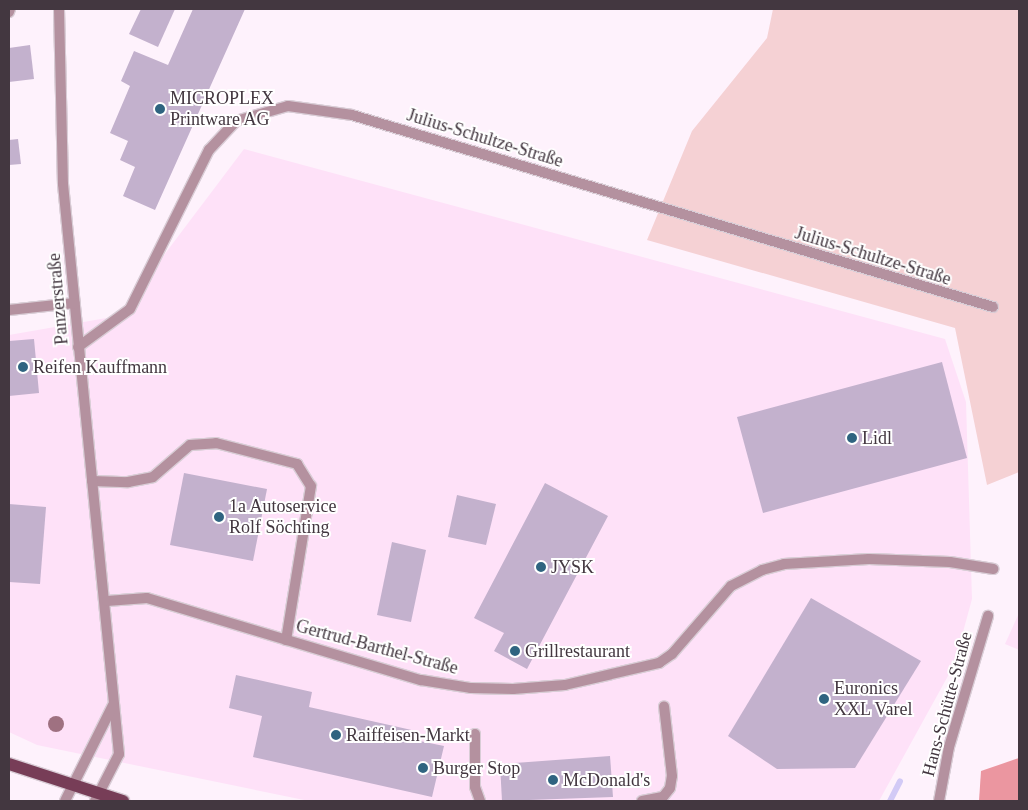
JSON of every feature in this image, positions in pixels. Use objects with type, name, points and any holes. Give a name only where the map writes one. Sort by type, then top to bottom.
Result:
[{"type":"main road","points":[[9,764],[72,786],[97,798],[123,801]]},
{"type":"street","name":"Panzerstraße","points":[[60,9],[63,184],[92,481],[107,601],[119,754],[97,798]]},
{"type":"street","name":"Julius-Schultze-Straße","points":[[78,347],[130,309],[209,150],[236,121],[288,106],[352,115],[992,307]]},
{"type":"street","points":[[9,310],[75,303]]},
{"type":"street","points":[[92,481],[128,482],[153,476],[190,445],[207,443],[297,464],[312,486],[286,640]]},
{"type":"street","name":"Gertrud-Barthel-Straße","points":[[107,601],[147,598],[421,680],[471,688],[565,685],[658,662],[672,654],[732,586],[762,570],[784,564],[869,559],[950,562],[993,569]]},
{"type":"street","name":"Hans-Schütte-Straße","points":[[939,801],[949,747],[988,616]]},
{"type":"street","points":[[65,801],[114,704]]},
{"type":"street","points":[[642,801],[663,797],[670,788],[672,776],[664,706]]},
{"type":"street","points":[[475,734],[475,788],[480,801]]},
{"type":"shaded area","points":[[773,9],[1019,9],[1019,472],[987,485],[955,328],[647,240],[692,131],[767,38]]},
{"type":"shaded area","points":[[244,149],[945,339],[966,402],[972,599],[954,665],[879,801],[309,801],[37,745],[9,732],[9,335],[118,316]]},
{"type":"shaded area","points":[[1019,613],[1019,650],[1005,644]]},
{"type":"shaded area","points":[[1019,758],[1019,801],[979,801],[981,771]]},
{"type":"building","points":[[141,9],[175,9],[158,47],[129,34]]},
{"type":"building","name":"MICROPLEX Printware AG","points":[[193,9],[245,9],[155,210],[123,196],[135,167],[120,160],[128,141],[110,133],[130,86],[121,81],[134,51],[168,65]]},
{"type":"building","points":[[30,45],[34,79],[9,82],[9,48]]},
{"type":"building","points":[[18,139],[21,164],[9,165],[9,140]]},
{"type":"building","name":"Reifen Kauffmann","points":[[34,339],[39,393],[9,396],[9,341]]},
{"type":"building","name":"Lidl","points":[[942,362],[967,458],[763,513],[737,417]]},
{"type":"building","name":"1a Autoservice Rolf Söchting","points":[[184,473],[267,489],[253,561],[170,545]]},
{"type":"building","name":"JYSK","points":[[545,483],[608,516],[527,669],[494,651],[504,633],[474,618]]},
{"type":"building","points":[[457,495],[496,504],[486,545],[448,537]]},
{"type":"building","points":[[9,504],[46,507],[40,584],[9,582]]},
{"type":"building","points":[[392,542],[426,550],[411,622],[377,615]]},
{"type":"building","name":"Euronics XXL Varel","points":[[811,598],[921,661],[855,768],[777,769],[728,736]]},
{"type":"building","name":"Raiffeisen-Markt","points":[[236,675],[312,692],[309,707],[416,731],[415,740],[444,746],[432,797],[253,757],[262,716],[229,708]]},
{"type":"building","points":[[610,756],[613,797],[502,801],[500,764]]},
{"type":"waterway","points":[[890,801],[900,781]]},
{"type":"place","name":"MICROPLEX Printware AG","points":[[160,109]]},
{"type":"place","name":"Reifen Kauffmann","points":[[23,367]]},
{"type":"place","name":"Lidl","points":[[852,438]]},
{"type":"place","name":"1a Autoservice Rolf Söchting","points":[[219,517]]},
{"type":"place","name":"JYSK","points":[[541,567]]},
{"type":"place","name":"Grillrestaurant","points":[[515,651]]},
{"type":"place","name":"Euronics XXL Varel","points":[[824,699]]},
{"type":"place","name":"Raiffeisen-Markt","points":[[336,735]]},
{"type":"place","name":"Burger Stop","points":[[423,768]]},
{"type":"place","name":"McDonald's","points":[[553,780]]}]
